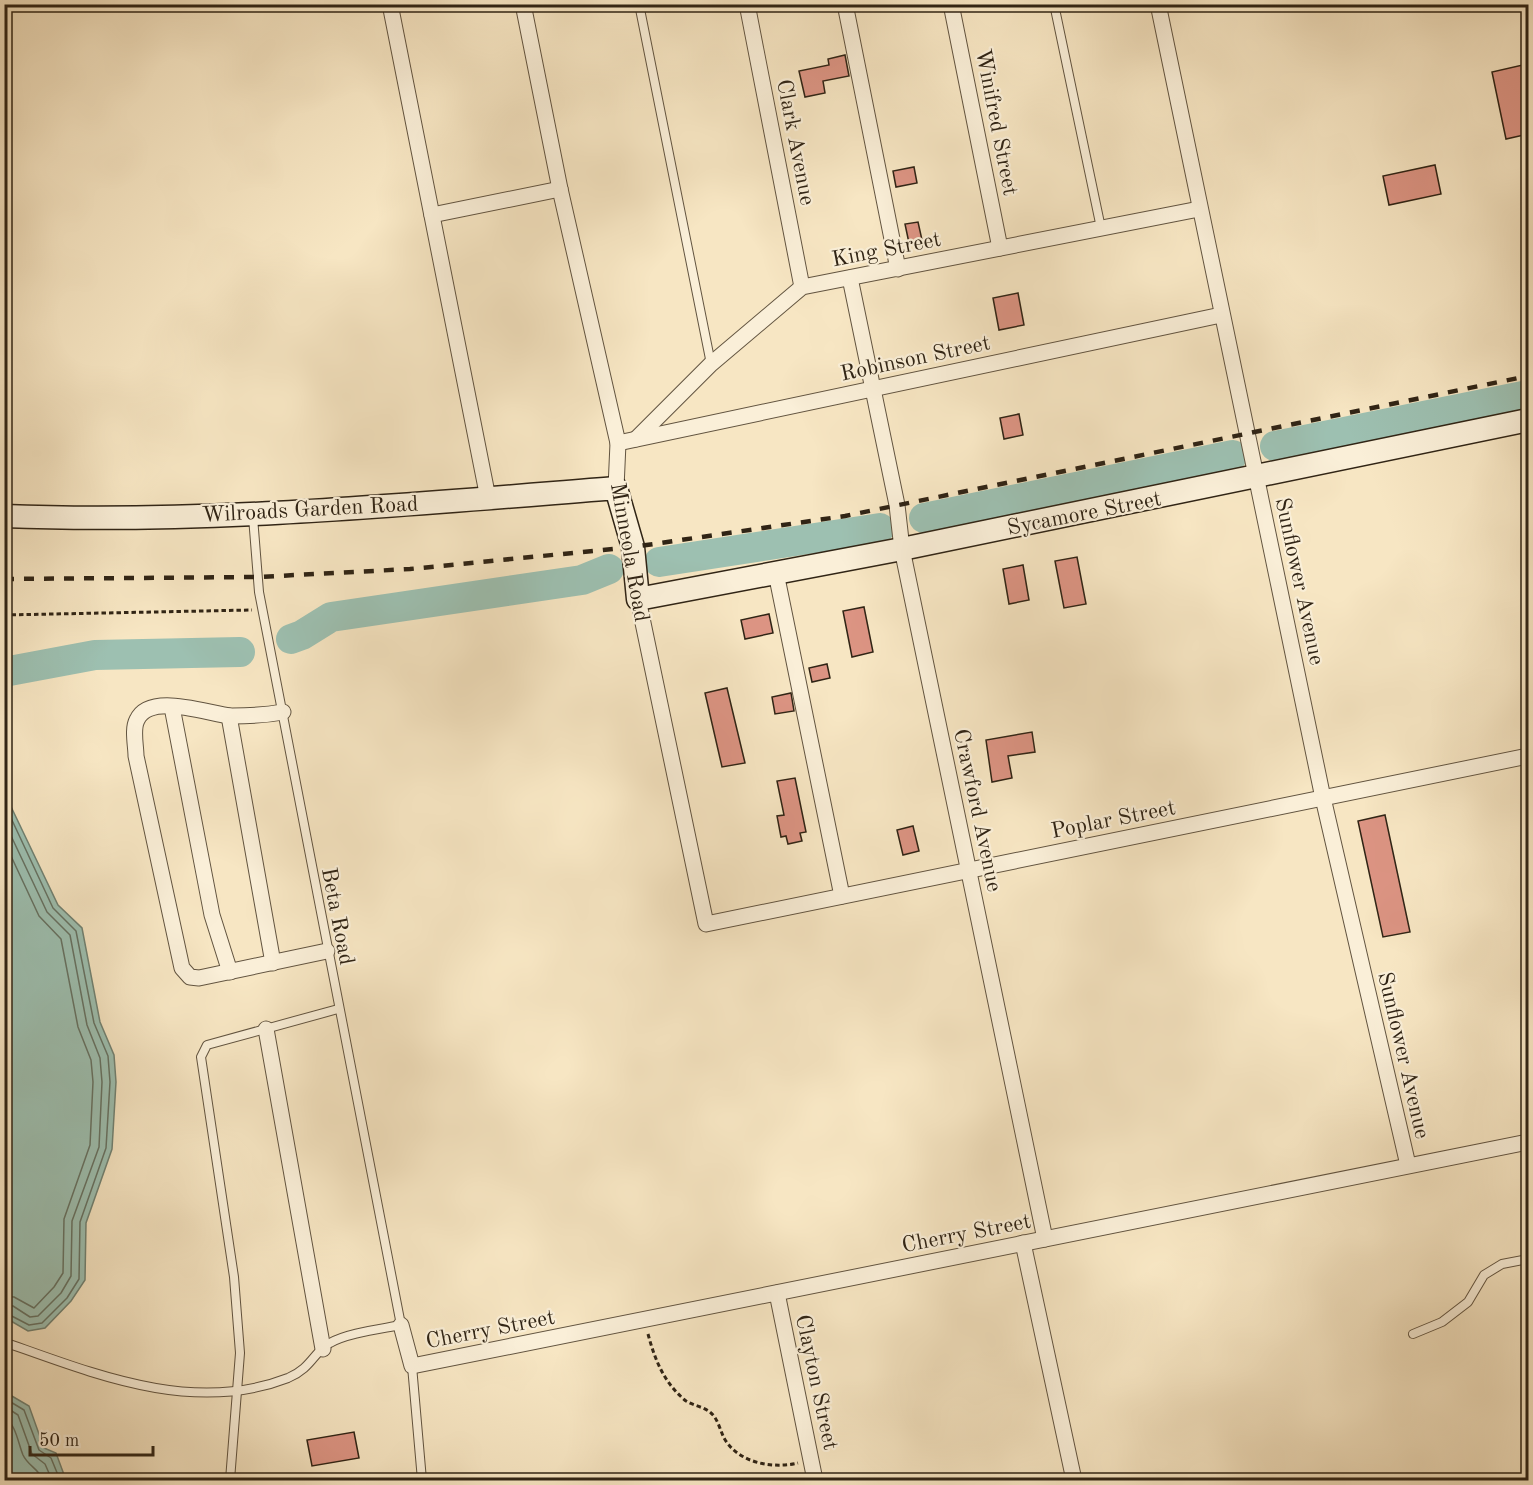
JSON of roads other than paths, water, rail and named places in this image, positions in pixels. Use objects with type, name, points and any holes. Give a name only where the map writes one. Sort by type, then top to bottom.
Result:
[{"type":"street","points":[[390,4],[488,498]]},
{"type":"street","name":"Minneola Road","points":[[523,4],[560,189],[618,443],[616,488],[633,547],[638,599],[706,924]]},
{"type":"street","name":"Clark Avenue","points":[[747,4],[802,287]]},
{"type":"street","points":[[845,4],[898,269]]},
{"type":"street","name":"Winifred Street","points":[[951,4],[1000,248]]},
{"type":"street","name":"Sunflower Avenue","points":[[1158,4],[1323,798],[1408,1165]]},
{"type":"street","points":[[432,215],[560,189]]},
{"type":"street","name":"King Street","points":[[636,439],[711,364],[802,287],[1199,209]]},
{"type":"street","name":"Crawford Avenue","points":[[850,278],[897,506],[902,549],[1045,1239]]},
{"type":"street","name":"Robinson Street","points":[[618,443],[1221,315]]},
{"type":"street","name":"Sycamore Street","points":[[638,599],[902,549],[1528,420]]},
{"type":"street","name":"Wilroads Garden Road","points":[[4,516],[143,516],[253,512],[616,488]]},
{"type":"street","points":[[776,573],[842,896]]},
{"type":"street","points":[[283,712],[229,716],[187,706],[172,706],[142,712],[135,721],[136,756],[182,968],[190,977],[230,972],[327,951]]},
{"type":"street","points":[[172,706],[212,915],[230,972]]},
{"type":"street","points":[[229,716],[273,963]]},
{"type":"street","name":"Poplar Street","points":[[706,924],[1528,756]]},
{"type":"street","points":[[266,1029],[324,1349]]},
{"type":"street","name":"Cherry Street","points":[[412,1366],[1408,1165],[1528,1144]]},
{"type":"street","points":[[1023,1244],[1074,1480]]},
{"type":"street","name":"Clayton Street","points":[[777,1293],[815,1480]]},
{"type":"street","points":[[401,1325],[412,1366]]},
{"type":"lane","points":[[639,4],[711,364]]},
{"type":"lane","points":[[1054,4],[1101,228]]},
{"type":"lane","name":"Beta Road","points":[[253,512],[263,610],[338,1009],[401,1325]]},
{"type":"lane","points":[[230,1480],[240,1353],[234,1277],[201,1057],[207,1045],[338,1009]]},
{"type":"lane","points":[[1413,1334],[1442,1322],[1468,1302],[1484,1275],[1502,1264],[1528,1258]]},
{"type":"lane","name":"Cherry Street","points":[[4,1342],[126,1384],[183,1392],[236,1393],[290,1377],[308,1367],[330,1343],[401,1325]]},
{"type":"lane","points":[[412,1366],[422,1480]]},
{"type":"water","points":[[4,792],[58,905],[82,928],[100,1022],[114,1055],[116,1082],[112,1149],[86,1223],[85,1280],[71,1301],[45,1328],[28,1331],[4,1317]]},
{"type":"water","points":[[5,1392],[29,1406],[44,1448],[56,1453],[66,1480],[5,1480]]},
{"type":"waterway","points":[[1275,446],[1528,395]]},
{"type":"waterway","points":[[924,518],[1233,455]]},
{"type":"waterway","points":[[659,562],[880,528]]},
{"type":"waterway","points":[[291,639],[331,617],[582,580],[609,569]]},
{"type":"waterway","points":[[4,672],[95,655],[240,652]]},
{"type":"railway","points":[[4,579],[258,577],[410,569],[633,547],[845,516],[1528,376]]}]
